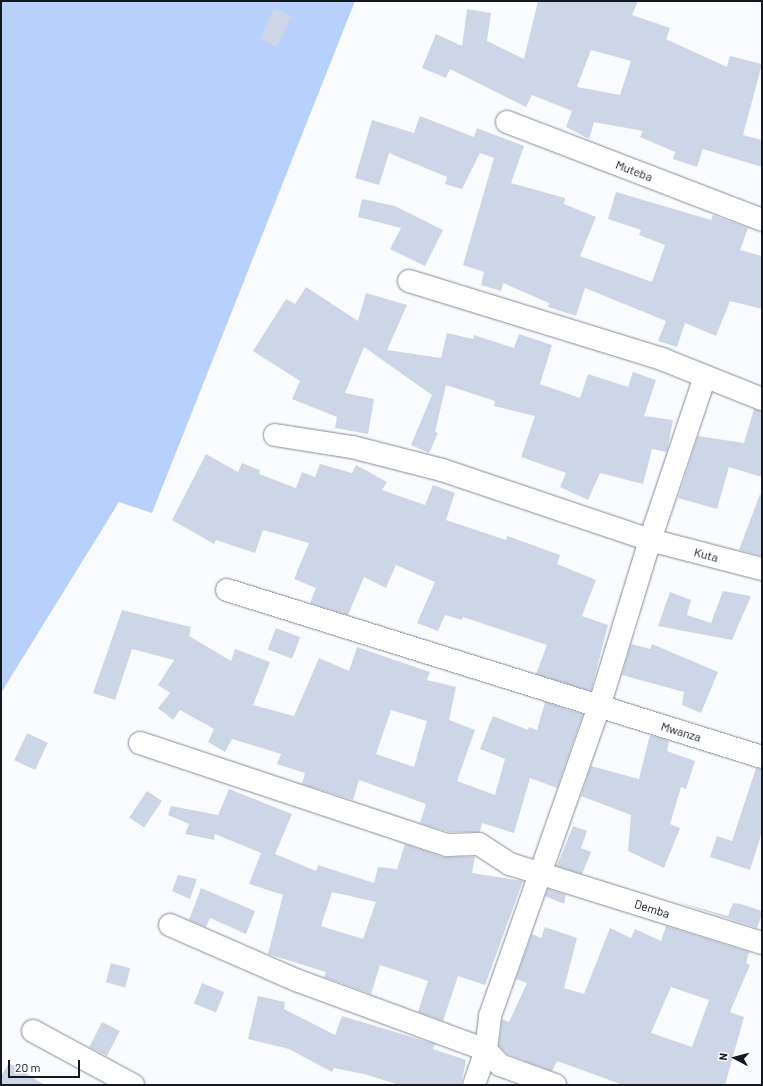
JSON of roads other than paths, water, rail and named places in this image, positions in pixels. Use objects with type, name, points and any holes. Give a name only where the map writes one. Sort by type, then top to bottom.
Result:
[{"type":"street","name":"Muteba","points":[[506,122],[762,220]]},
{"type":"street","points":[[410,281],[547,321],[662,358],[705,377],[762,399]]},
{"type":"street","points":[[474,1085],[486,1050],[490,1016],[542,875],[599,707],[650,540],[705,377]]},
{"type":"street","name":"Kuta","points":[[275,435],[352,448],[442,470],[650,540],[762,569]]},
{"type":"street","name":"Mwanza","points":[[227,590],[762,757]]},
{"type":"street","name":"Demba","points":[[140,743],[447,844],[479,844],[510,864],[762,943]]},
{"type":"street","points":[[170,925],[296,980],[486,1050],[500,1065],[555,1085]]},
{"type":"street","points":[[33,1031],[133,1085]]}]
